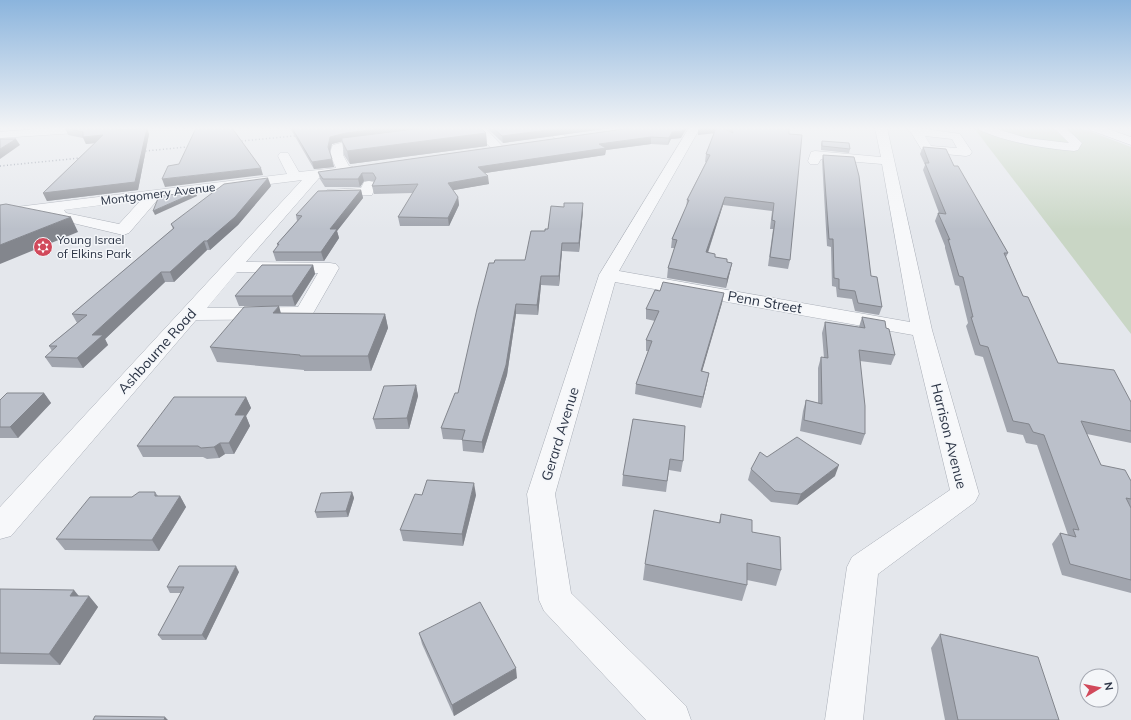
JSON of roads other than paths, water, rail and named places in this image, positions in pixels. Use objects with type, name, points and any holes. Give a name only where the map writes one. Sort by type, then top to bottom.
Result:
[{"type":"street","points":[[288,162],[308,186],[367,192],[369,185]]},
{"type":"street","points":[[340,162],[344,170]]},
{"type":"street","name":"Gerard Avenue","points":[[672,720],[556,600],[541,494],[608,275],[675,162]]},
{"type":"street","name":"Harrison Avenue","points":[[844,720],[863,567],[965,494],[922,330],[888,162]]},
{"type":"street","name":"Montgomery Avenue","points":[[0,214],[155,194],[308,186],[344,170],[360,168]]},
{"type":"street","name":"Ashbourne Road","points":[[4,515],[308,186]]},
{"type":"street","points":[[51,207],[61,216],[123,230],[155,194]]},
{"type":"street","points":[[190,314],[304,313],[330,268],[232,267]]},
{"type":"street","name":"Penn Street","points":[[608,275],[922,330]]},
{"type":"railway","points":[[0,166],[44,162]]},
{"type":"place","name":"Young Israel of Elkins Park","points":[[43,247]]}]
